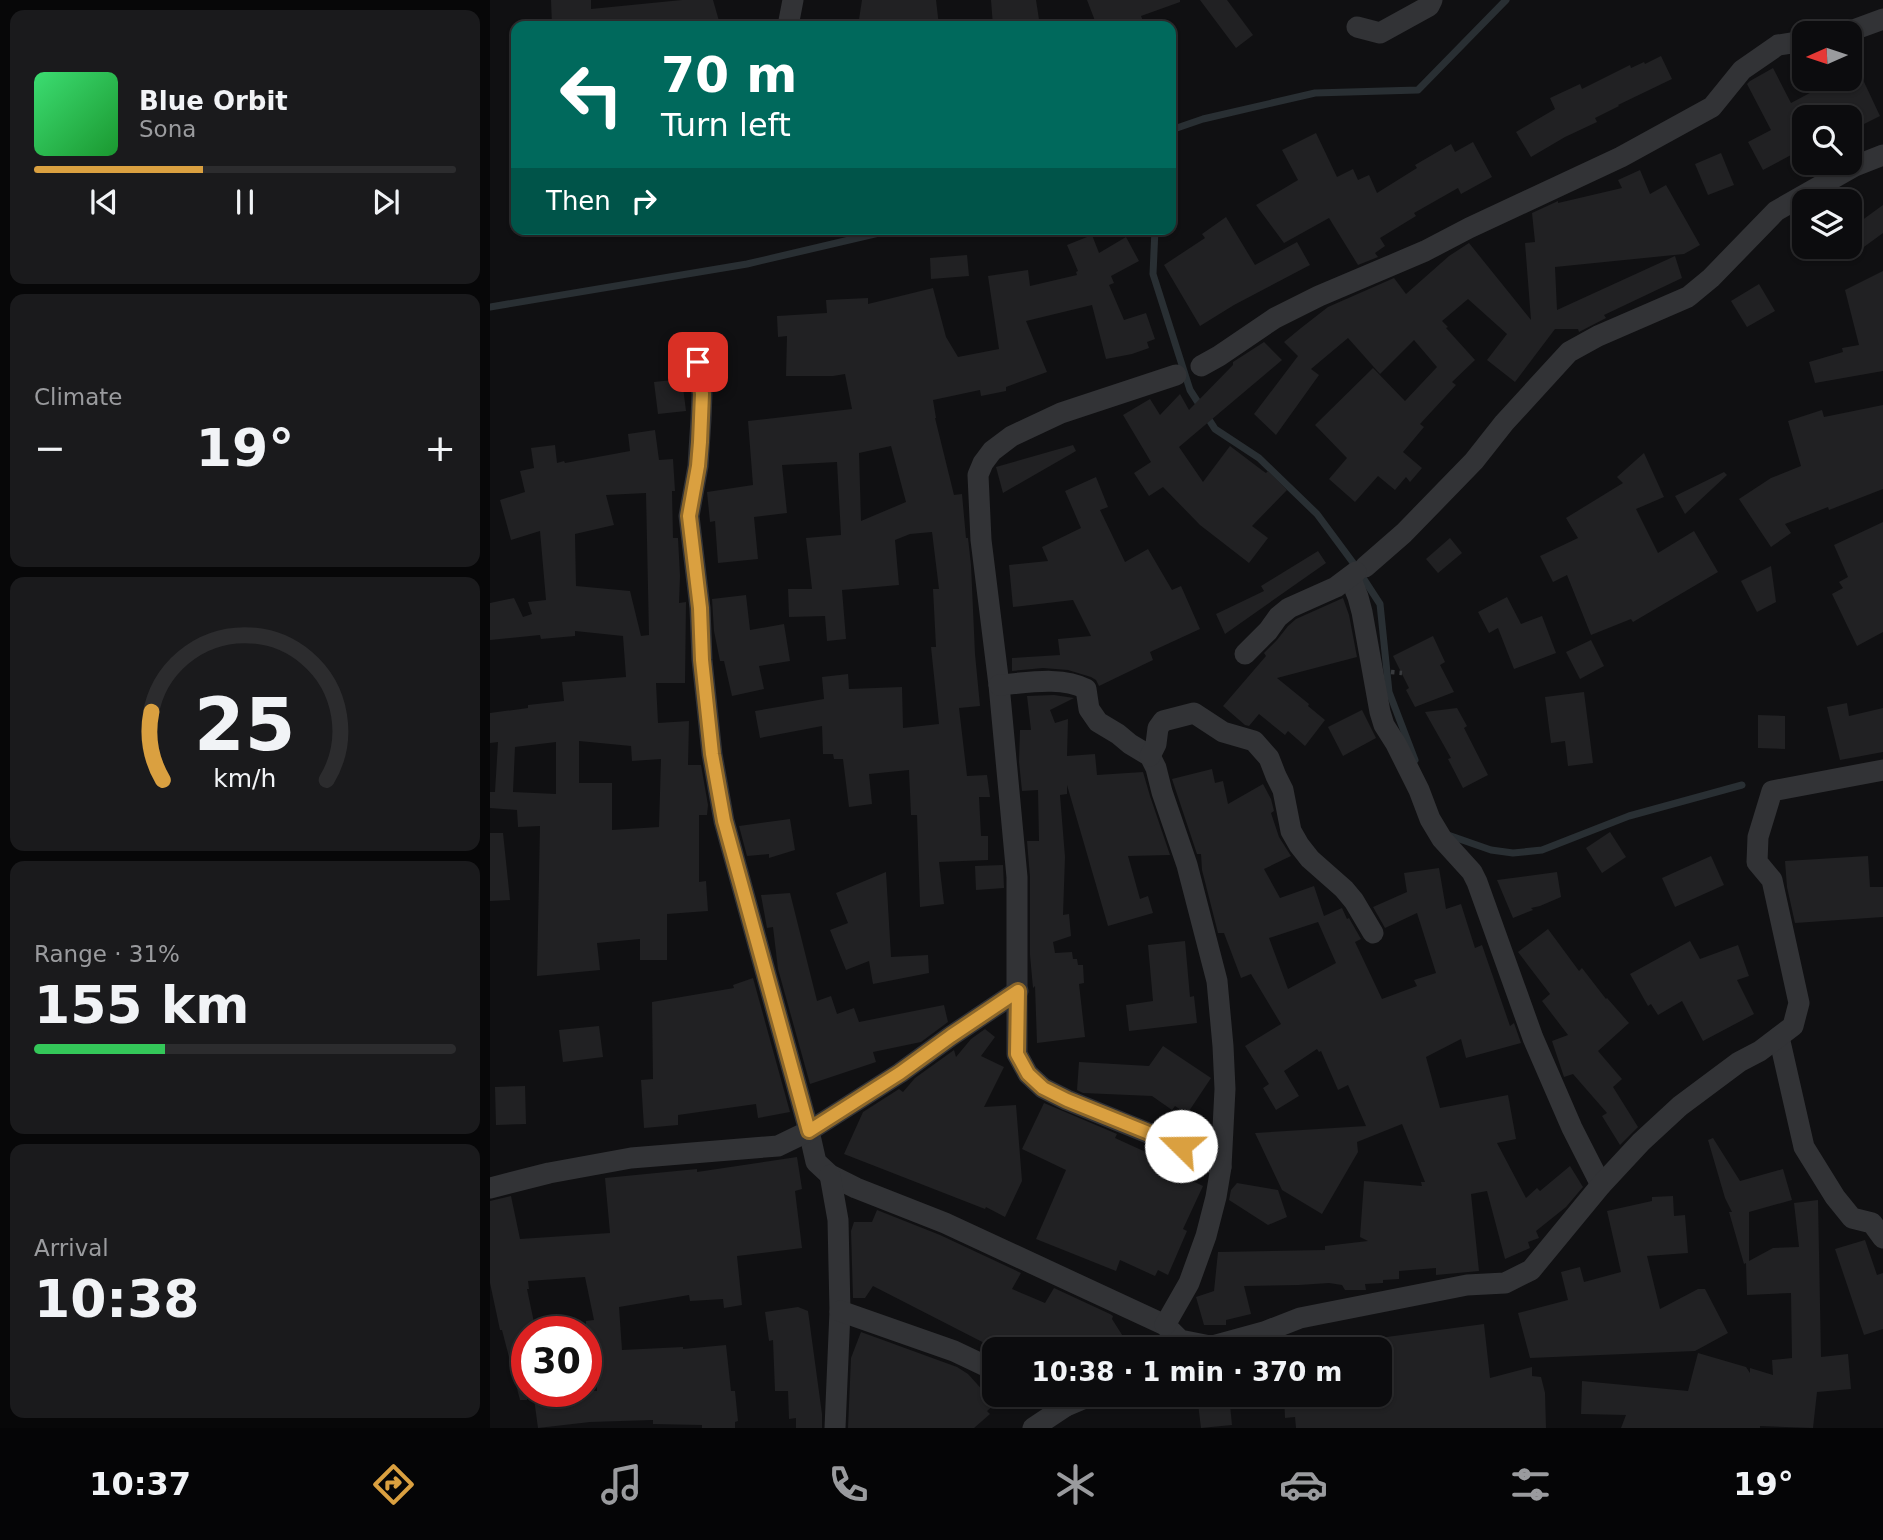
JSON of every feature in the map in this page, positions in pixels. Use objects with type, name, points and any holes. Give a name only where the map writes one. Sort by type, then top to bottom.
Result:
[{"type":"street","points":[[789,21],[793,0]]},
{"type":"street","points":[[1357,27],[1380,33],[1429,6],[1432,0]]},
{"type":"street","points":[[1862,27],[1883,19]]},
{"type":"street","points":[[1201,366],[1275,318],[1319,296],[1425,251],[1621,157],[1712,107],[1742,70],[1778,45],[1792,43]]},
{"type":"street","points":[[1245,654],[1289,608],[1336,587],[1404,533],[1474,461],[1504,423],[1569,352],[1598,336],[1688,297],[1711,278],[1776,211],[1855,166],[1883,155]]},
{"type":"street","points":[[696,347],[702,394],[701,419],[698,466],[689,516],[712,754],[724,821],[816,1162],[830,1175],[856,1188],[945,1223],[1165,1325],[1177,1337]]},
{"type":"street","points":[[1176,375],[1061,412],[1012,436],[992,451],[978,475],[981,540],[999,685],[1017,877],[1017,1054],[1028,1074],[1043,1088],[1181,1146],[1221,1167]]},
{"type":"street","points":[[1357,572],[1360,604],[1384,725],[1419,790],[1430,819],[1442,839],[1472,872],[1477,882],[1533,1038],[1572,1128],[1601,1185]]},
{"type":"street","points":[[999,685],[1054,682],[1077,684],[1086,689],[1089,709],[1098,722],[1150,756],[1187,865],[1217,981],[1225,1089],[1221,1167],[1216,1197],[1206,1236],[1189,1283],[1165,1325]]},
{"type":"street","points":[[1150,756],[1156,744],[1158,728],[1163,721],[1194,713],[1223,732],[1254,741],[1269,758],[1283,790],[1291,831],[1299,845],[1310,859],[1344,889],[1373,933]]},
{"type":"street","points":[[1246,1337],[1300,1318],[1467,1285],[1505,1283],[1531,1270],[1601,1185],[1641,1142],[1680,1107],[1793,1026],[1799,1003],[1772,880],[1757,862],[1758,837],[1772,791],[1883,770]]},
{"type":"street","points":[[490,1188],[549,1172],[631,1158],[778,1146],[809,1131],[900,1073],[1018,991]]},
{"type":"street","points":[[1779,1037],[1804,1147],[1835,1197],[1852,1218],[1872,1223],[1883,1238]]},
{"type":"street","points":[[830,1175],[838,1220],[840,1311],[835,1428]]},
{"type":"street","points":[[840,1311],[954,1351],[982,1364]]},
{"type":"street","points":[[1033,1428],[1064,1407]]},
{"type":"building","points":[[551,0],[591,0],[591,9],[682,0],[713,0],[719,21],[552,21]]},
{"type":"building","points":[[862,0],[936,0],[938,21],[859,21]]},
{"type":"building","points":[[991,0],[1036,0],[1039,21],[993,21]]},
{"type":"building","points":[[1087,0],[1180,0],[1141,16],[1143,21],[1095,21]]},
{"type":"building","points":[[1200,0],[1227,0],[1253,35],[1236,48]]},
{"type":"building","points":[[1661,56],[1672,79],[1618,105],[1595,118],[1597,122],[1531,157],[1516,132],[1555,109],[1550,98],[1580,84],[1582,89],[1630,65],[1631,68],[1644,62],[1645,64]]},
{"type":"building","points":[[1773,68],[1791,103],[1814,91],[1862,91],[1862,78],[1880,116],[1862,125],[1862,105],[1792,105],[1792,154],[1763,170],[1748,142],[1771,130],[1747,84]]},
{"type":"building","points":[[1316,133],[1337,177],[1353,169],[1358,180],[1369,175],[1377,193],[1417,168],[1415,165],[1451,144],[1455,152],[1473,142],[1492,177],[1461,194],[1458,188],[1414,213],[1416,216],[1380,238],[1385,246],[1375,253],[1378,257],[1358,265],[1329,218],[1284,243],[1256,205],[1298,180],[1282,150]]},
{"type":"building","points":[[1721,153],[1734,185],[1708,195],[1695,164]]},
{"type":"building","points":[[1640,170],[1650,194],[1666,185],[1700,245],[1684,254],[1555,267],[1557,310],[1675,256],[1682,278],[1604,315],[1606,318],[1579,332],[1578,329],[1555,329],[1515,382],[1487,360],[1507,334],[1468,299],[1442,321],[1475,360],[1452,382],[1456,385],[1420,424],[1424,427],[1403,452],[1422,468],[1410,482],[1406,477],[1395,490],[1378,476],[1355,502],[1329,479],[1347,458],[1315,425],[1373,368],[1405,401],[1437,367],[1414,340],[1380,374],[1348,338],[1311,369],[1319,375],[1276,435],[1254,414],[1298,356],[1284,342],[1301,328],[1328,307],[1394,278],[1406,294],[1449,256],[1469,243],[1531,320],[1525,243],[1535,242],[1532,213],[1558,201],[1622,188],[1618,180]]},
{"type":"building","points":[[1883,205],[1883,233],[1862,248],[1862,220]]},
{"type":"building","points":[[1226,217],[1255,265],[1297,242],[1310,265],[1200,326],[1164,265],[1205,238],[1202,234]]},
{"type":"building","points":[[1092,235],[1099,253],[1126,237],[1139,261],[1111,276],[1114,283],[1109,285],[1124,320],[1146,313],[1155,339],[1147,342],[1149,348],[1106,359],[1092,305],[1026,321],[1047,372],[1006,387],[1006,391],[981,396],[980,390],[933,400],[954,495],[962,494],[971,565],[980,706],[959,708],[967,776],[987,775],[990,797],[979,797],[981,836],[988,836],[988,860],[939,862],[944,904],[920,907],[917,815],[911,815],[909,770],[869,774],[872,804],[849,807],[843,759],[834,759],[833,754],[823,754],[822,726],[760,738],[755,711],[824,699],[822,677],[848,674],[849,689],[902,687],[903,728],[939,724],[931,647],[936,647],[933,589],[939,589],[932,532],[910,534],[895,540],[899,585],[842,590],[846,639],[827,641],[825,616],[789,617],[788,589],[812,589],[806,538],[841,535],[837,462],[782,465],[787,513],[754,517],[758,559],[718,563],[715,521],[710,522],[707,492],[753,485],[748,421],[852,409],[845,374],[786,376],[787,336],[778,337],[777,316],[827,313],[826,300],[868,298],[868,304],[933,288],[946,337],[958,357],[999,349],[988,276],[1028,270],[1030,286],[1077,275],[1078,271],[1067,245]],"holes":[[[891,446],[906,502],[861,521],[859,453]]]},
{"type":"building","points":[[967,255],[969,276],[931,279],[930,258]]},
{"type":"building","points":[[1883,271],[1883,371],[1815,383],[1809,362],[1843,352],[1842,348],[1859,345],[1845,290]]},
{"type":"building","points":[[1759,284],[1775,311],[1747,327],[1731,301]]},
{"type":"building","points":[[1264,342],[1282,360],[1179,447],[1203,482],[1230,446],[1266,473],[1268,471],[1287,490],[1252,526],[1268,538],[1249,563],[1200,525],[1163,487],[1149,496],[1134,473],[1151,462],[1123,415],[1150,399],[1160,415],[1180,394],[1189,410],[1233,362]]},
{"type":"building","points":[[682,379],[686,411],[658,414],[654,382]]},
{"type":"building","points":[[1883,405],[1883,489],[1785,524],[1791,533],[1771,547],[1739,499],[1771,478],[1801,466],[1788,421],[1822,410],[1824,417]]},
{"type":"building","points":[[655,430],[659,460],[673,459],[673,538],[678,538],[679,603],[686,602],[685,683],[656,683],[658,723],[689,721],[688,765],[701,765],[708,805],[707,815],[699,815],[699,882],[706,881],[708,911],[667,914],[667,960],[640,960],[640,939],[597,943],[600,970],[537,976],[540,826],[518,827],[517,810],[490,808],[490,792],[495,792],[498,742],[490,743],[490,713],[564,701],[562,682],[626,677],[623,636],[575,631],[575,636],[541,639],[540,635],[490,640],[490,603],[514,598],[523,617],[532,614],[528,602],[546,600],[540,531],[511,540],[500,500],[525,492],[520,471],[534,468],[531,448],[555,445],[557,463],[565,463],[630,451],[628,434]],"holes":[[[646,493],[649,635],[641,636],[630,591],[576,586],[575,534],[614,525],[606,495]],[[579,741],[631,746],[632,761],[661,759],[659,827],[612,830],[612,783],[579,783]],[[556,742],[556,794],[513,792],[515,747]]]},
{"type":"building","points":[[1073,445],[1076,451],[1003,493],[996,467]]},
{"type":"building","points":[[1644,453],[1664,497],[1636,509],[1658,553],[1694,531],[1718,572],[1633,622],[1631,619],[1591,635],[1567,575],[1553,582],[1540,556],[1578,538],[1566,518],[1623,483],[1617,477]]},
{"type":"building","points":[[1724,472],[1727,475],[1685,514],[1675,496]]},
{"type":"building","points":[[1096,477],[1108,507],[1100,510],[1125,562],[1148,549],[1172,590],[1181,586],[1200,629],[1150,652],[1153,660],[1099,686],[1091,677],[1068,670],[1043,668],[1012,671],[1012,658],[1060,655],[1058,639],[1091,636],[1073,600],[1013,607],[1009,565],[1048,561],[1042,547],[1081,528],[1065,491]]},
{"type":"building","points":[[1883,522],[1883,632],[1857,646],[1832,594],[1843,588],[1839,582],[1848,577],[1834,545]]},
{"type":"building","points":[[1450,538],[1462,553],[1438,573],[1426,559]]},
{"type":"building","points":[[1318,551],[1326,563],[1225,634],[1216,614],[1264,591],[1261,586]]},
{"type":"building","points":[[1771,566],[1776,602],[1757,612],[1741,581]]},
{"type":"building","points":[[746,595],[750,630],[784,624],[790,661],[759,666],[764,689],[732,696],[724,661],[720,661],[714,631],[712,599]]},
{"type":"building","points":[[1507,597],[1521,624],[1542,616],[1556,653],[1514,669],[1498,628],[1489,633],[1478,612]]},
{"type":"building","points":[[1343,598],[1357,657],[1277,678],[1325,720],[1305,746],[1288,731],[1285,735],[1259,714],[1249,726],[1223,706],[1288,626],[1296,619]]},
{"type":"building","points":[[1433,636],[1445,662],[1440,665],[1454,692],[1415,707],[1393,656]]},
{"type":"building","points":[[1591,640],[1604,666],[1580,679],[1566,652]]},
{"type":"building","points":[[1584,692],[1593,763],[1568,766],[1565,741],[1551,743],[1545,697]]},
{"type":"building","points":[[1054,695],[1074,698],[1050,710],[1055,723],[1068,719],[1067,756],[1095,754],[1097,775],[1143,772],[1170,855],[1128,856],[1140,899],[1148,896],[1153,913],[1108,926],[1067,785],[1067,794],[1060,795],[1065,857],[1063,915],[1069,914],[1071,936],[1053,942],[1055,953],[1072,952],[1078,965],[1083,965],[1084,983],[1079,984],[1085,1037],[1037,1043],[1035,986],[1033,988],[1030,955],[1027,841],[1039,841],[1038,790],[1022,791],[1020,730],[1031,730],[1027,696]]},
{"type":"building","points":[[1847,703],[1849,716],[1883,708],[1883,752],[1840,760],[1827,707]]},
{"type":"building","points":[[1457,708],[1488,775],[1463,788],[1448,759],[1451,758],[1425,712]]},
{"type":"building","points":[[1362,710],[1376,738],[1343,756],[1328,727]]},
{"type":"building","points":[[1758,715],[1785,716],[1785,749],[1758,748]]},
{"type":"building","points":[[1212,769],[1215,783],[1223,781],[1228,804],[1263,784],[1271,799],[1274,811],[1271,813],[1279,837],[1291,856],[1264,869],[1280,898],[1314,886],[1324,916],[1342,908],[1361,939],[1355,942],[1382,999],[1417,986],[1414,980],[1436,973],[1417,913],[1385,928],[1373,907],[1407,892],[1404,873],[1439,868],[1446,909],[1461,904],[1475,948],[1482,945],[1510,1026],[1514,1023],[1521,1043],[1466,1058],[1461,1039],[1426,1057],[1440,1108],[1508,1095],[1516,1139],[1497,1143],[1526,1198],[1537,1188],[1540,1191],[1570,1166],[1583,1187],[1566,1207],[1536,1231],[1539,1238],[1528,1242],[1530,1248],[1505,1259],[1487,1191],[1471,1194],[1479,1271],[1436,1275],[1436,1268],[1399,1271],[1399,1279],[1365,1284],[1366,1290],[1345,1290],[1342,1285],[1329,1283],[1244,1286],[1251,1314],[1226,1320],[1226,1325],[1204,1325],[1196,1297],[1214,1291],[1218,1252],[1325,1250],[1325,1246],[1368,1241],[1360,1237],[1364,1181],[1422,1186],[1421,1182],[1425,1182],[1402,1124],[1357,1142],[1358,1152],[1322,1214],[1282,1190],[1255,1133],[1366,1126],[1348,1085],[1338,1090],[1321,1051],[1317,1049],[1284,1071],[1299,1096],[1276,1110],[1263,1088],[1269,1084],[1245,1046],[1281,1024],[1251,974],[1241,978],[1224,933],[1218,933],[1202,870],[1201,854],[1197,854],[1172,779]],"holes":[[[1318,922],[1336,963],[1288,989],[1269,938]]]},
{"type":"building","points":[[790,819],[795,850],[769,858],[769,854],[747,856],[739,826]]},
{"type":"building","points":[[1610,832],[1626,857],[1602,873],[1586,848]]},
{"type":"building","points":[[490,833],[503,833],[510,900],[490,901]]},
{"type":"building","points":[[1711,856],[1724,885],[1675,907],[1662,878]]},
{"type":"building","points":[[1868,856],[1870,887],[1883,887],[1883,917],[1795,923],[1787,887],[1785,861]]},
{"type":"building","points":[[1003,865],[1004,888],[976,890],[975,866]]},
{"type":"building","points":[[886,872],[891,957],[928,955],[929,973],[873,984],[869,961],[846,970],[830,930],[848,923],[836,893]]},
{"type":"building","points":[[1557,872],[1561,897],[1513,918],[1497,880]]},
{"type":"building","points":[[790,893],[817,1001],[831,996],[837,1014],[854,1008],[859,1022],[944,1005],[948,1022],[921,1042],[873,1052],[876,1062],[810,1084],[778,969],[773,927],[767,928],[761,895]]},
{"type":"building","points":[[1548,929],[1579,971],[1582,968],[1629,1023],[1598,1051],[1622,1079],[1613,1087],[1638,1127],[1620,1145],[1602,1116],[1607,1113],[1573,1074],[1564,1077],[1552,1041],[1568,1035],[1542,1001],[1550,994],[1518,952]]},
{"type":"building","points":[[1185,941],[1190,997],[1194,996],[1197,1023],[1129,1031],[1126,1005],[1153,1001],[1148,945]]},
{"type":"building","points":[[1690,941],[1700,959],[1738,945],[1749,976],[1737,980],[1754,1014],[1703,1041],[1682,1001],[1658,1015],[1651,1004],[1648,1006],[1630,974]]},
{"type":"building","points":[[753,978],[790,1112],[758,1118],[756,1104],[678,1115],[678,1125],[644,1128],[641,1080],[653,1079],[652,1002],[734,988],[733,985]]},
{"type":"building","points":[[599,1026],[603,1057],[563,1062],[559,1030]]},
{"type":"building","points":[[985,1029],[995,1037],[981,1056],[1004,1067],[984,1107],[1016,1105],[1022,1181],[1005,1217],[986,1207],[985,1209],[844,1154],[863,1112],[899,1089],[903,1092],[915,1078],[954,1050],[956,1057],[971,1039]]},
{"type":"building","points":[[1163,1046],[1211,1078],[1187,1114],[1175,1106],[1172,1110],[1152,1096],[1083,1093],[1077,1090],[1079,1062],[1149,1066]]},
{"type":"building","points":[[525,1086],[526,1124],[496,1125],[495,1087]]},
{"type":"building","points":[[1044,1103],[1117,1134],[1115,1138],[1183,1169],[1180,1175],[1203,1186],[1183,1229],[1187,1231],[1168,1275],[1158,1270],[1155,1276],[1120,1260],[1116,1271],[1036,1239],[1066,1170],[1022,1149]]},
{"type":"building","points":[[1713,1138],[1740,1181],[1783,1169],[1792,1200],[1749,1212],[1749,1261],[1773,1248],[1799,1247],[1794,1203],[1818,1200],[1821,1357],[1848,1354],[1851,1389],[1817,1392],[1813,1428],[1621,1428],[1626,1415],[1581,1414],[1582,1381],[1688,1391],[1698,1353],[1746,1367],[1750,1373],[1750,1368],[1773,1375],[1772,1360],[1792,1358],[1791,1293],[1747,1295],[1746,1263],[1744,1264],[1729,1212],[1732,1212],[1725,1198],[1708,1140]]},
{"type":"building","points":[[797,1157],[802,1189],[795,1191],[802,1248],[737,1256],[742,1305],[724,1308],[723,1299],[690,1301],[689,1295],[619,1307],[622,1350],[726,1345],[731,1391],[735,1391],[738,1421],[735,1422],[735,1428],[653,1424],[653,1420],[590,1422],[538,1428],[535,1407],[602,1407],[602,1316],[593,1316],[585,1277],[528,1281],[533,1316],[511,1316],[511,1365],[490,1283],[490,1201],[511,1196],[520,1239],[610,1233],[605,1178],[697,1169],[697,1172]]},
{"type":"building","points":[[1237,1183],[1278,1190],[1287,1217],[1268,1225],[1229,1200],[1231,1190]]},
{"type":"building","points":[[1673,1196],[1674,1216],[1685,1215],[1688,1253],[1647,1256],[1660,1309],[1698,1289],[1705,1289],[1728,1333],[1695,1351],[1530,1358],[1518,1313],[1568,1300],[1561,1272],[1580,1267],[1584,1282],[1621,1272],[1607,1211],[1652,1201],[1652,1197]]},
{"type":"building","points":[[877,1210],[940,1235],[1021,1273],[1012,1289],[1045,1303],[1054,1288],[1110,1314],[1123,1337],[982,1337],[982,1342],[873,1286],[865,1298],[853,1298],[851,1231],[854,1222],[872,1222]]},
{"type":"building","points":[[1865,1240],[1877,1275],[1883,1273],[1883,1329],[1864,1335],[1835,1249]]},
{"type":"building","points":[[798,1307],[808,1311],[822,1428],[796,1428],[796,1418],[789,1419],[788,1391],[775,1391],[773,1340],[769,1341],[765,1312]]},
{"type":"building","points":[[1484,1324],[1490,1378],[1532,1367],[1532,1376],[1541,1377],[1545,1393],[1546,1428],[1296,1428],[1295,1417],[1285,1418],[1285,1407],[1392,1407],[1392,1337],[1386,1337]]},
{"type":"building","points":[[861,1332],[957,1367],[968,1374],[982,1390],[982,1407],[992,1407],[987,1411],[990,1414],[974,1428],[848,1428],[851,1358]]},
{"type":"building","points":[[1198,1407],[1230,1407],[1232,1425],[1201,1428]]},
{"type":"waterway","points":[[1176,128],[1203,119],[1315,93],[1418,90],[1506,0]]},
{"type":"waterway","points":[[490,307],[747,264],[870,235]]},
{"type":"waterway","points":[[1155,235],[1153,274],[1190,390],[1215,429],[1259,458],[1317,514],[1380,604],[1389,692],[1415,760]]},
{"type":"waterway","points":[[1448,835],[1491,850],[1513,853],[1542,850],[1629,816],[1742,785]]},
{"type":"route","points":[[698,362],[702,394],[700,442],[689,516],[712,754],[724,821],[809,1131],[900,1073],[1018,991],[1017,1054],[1028,1074],[1043,1088],[1067,1100],[1181,1146]]}]
